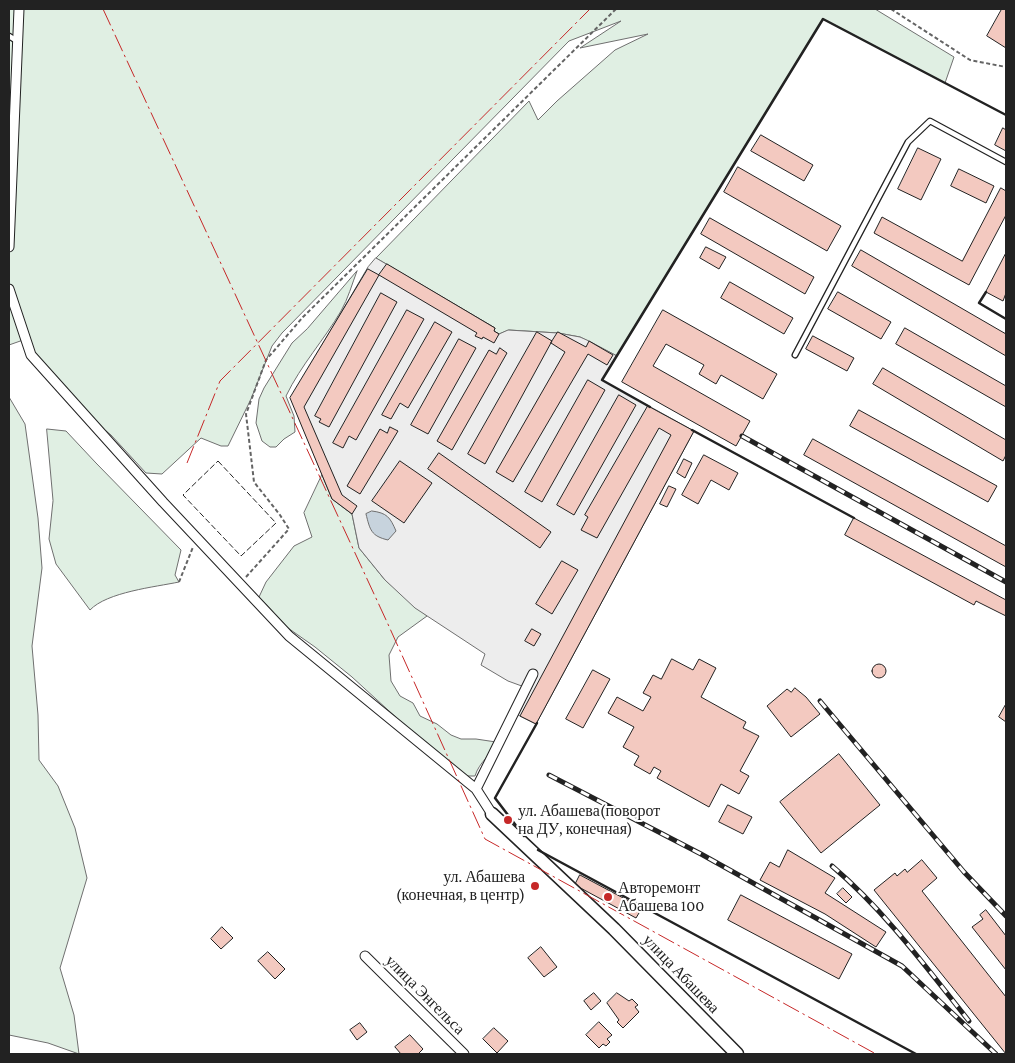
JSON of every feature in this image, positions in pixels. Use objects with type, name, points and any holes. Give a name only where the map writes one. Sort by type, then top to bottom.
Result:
[{"type":"street","points":[[9,247],[13,38],[19,9]]},
{"type":"street","points":[[9,289],[31,355],[197,537],[290,636],[476,789],[492,814]]},
{"type":"street","points":[[476,789],[533,674]]},
{"type":"street","name":"улица Абашева","points":[[492,814],[614,929],[737,1054]]},
{"type":"street","name":"улица Энгельса","points":[[365,956],[464,1054]]},
{"type":"lane","points":[[795,355],[908,142],[930,121],[1006,162]]},
{"type":"path","points":[[241,583],[289,529],[254,482],[246,414],[266,360],[302,317],[616,9]]},
{"type":"path","points":[[891,9],[970,60],[1006,67]]},
{"type":"path","points":[[179,582],[197,537]]},
{"type":"green space","points":[[9,9],[875,9],[954,57],[945,83],[823,19],[617,356],[580,337],[558,333],[509,330],[499,334],[494,331],[495,328],[376,258],[529,101],[538,120],[615,50],[648,34],[580,48],[621,21],[569,41],[282,333],[272,346],[251,399],[228,446],[221,446],[201,438],[162,474],[146,473],[111,435],[77,407],[31,355],[26,339],[9,345]]},
{"type":"green space","points":[[357,271],[341,311],[286,396],[294,416],[295,432],[276,447],[270,447],[262,441],[256,423],[259,399],[264,388],[292,343],[307,329]]},
{"type":"green space","points":[[9,397],[25,424],[38,518],[42,568],[32,646],[38,715],[39,760],[58,786],[75,828],[87,878],[60,968],[74,1015],[79,1054],[48,1043],[9,1035]]},
{"type":"green space","points":[[47,429],[66,431],[181,550],[175,575],[179,582],[119,595],[98,604],[90,610],[56,564],[49,539],[53,501]]},
{"type":"green space","points":[[322,475],[332,498],[352,514],[359,548],[385,580],[427,616],[398,637],[389,655],[391,681],[400,696],[413,703],[420,716],[437,724],[451,735],[461,739],[496,742],[475,776],[460,776],[352,677],[288,628],[259,597],[266,582],[294,546],[312,537],[304,513]]},
{"type":"shaded area","points":[[376,258],[495,328],[494,331],[499,334],[508,330],[558,333],[580,337],[617,356],[602,380],[694,431],[536,724],[518,715],[530,689],[508,681],[481,665],[485,654],[415,608],[385,580],[359,548],[352,514],[332,499],[291,398],[368,267]]},
{"type":"shaded area","points":[[372,511],[387,516],[392,522],[396,531],[388,540],[372,532],[366,514]]},
{"type":"building","points":[[1002,9],[1006,9],[1006,48],[987,36]]},
{"type":"building","points":[[1003,128],[1006,130],[1006,151],[995,145]]},
{"type":"building","points":[[761,135],[813,165],[804,181],[751,151]]},
{"type":"building","points":[[918,148],[941,159],[921,200],[898,189]]},
{"type":"building","points":[[738,167],[841,226],[827,251],[724,192]]},
{"type":"building","points":[[959,169],[994,186],[986,203],[951,186]]},
{"type":"building","points":[[1001,188],[1006,191],[1006,215],[969,285],[874,233],[882,217],[962,261]]},
{"type":"building","points":[[710,218],[814,277],[805,294],[701,234]]},
{"type":"building","points":[[706,247],[726,257],[719,269],[700,258]]},
{"type":"building","points":[[861,250],[1006,334],[1006,356],[852,266]]},
{"type":"building","points":[[1006,253],[1006,293],[1003,301],[986,292]]},
{"type":"building","points":[[387,264],[495,328],[494,331],[499,334],[494,343],[483,337],[482,339],[475,336],[477,333],[379,275]]},
{"type":"building","points":[[368,269],[379,275],[304,407],[342,495],[357,506],[352,514],[332,499],[290,398]]},
{"type":"building","points":[[730,282],[793,318],[784,334],[721,298]]},
{"type":"building","points":[[838,292],[891,322],[881,339],[828,309]]},
{"type":"building","points":[[381,293],[397,302],[329,427],[319,422],[321,419],[315,416]]},
{"type":"building","points":[[407,310],[424,319],[356,440],[349,436],[343,448],[333,443]]},
{"type":"building","points":[[663,310],[777,374],[763,399],[721,375],[716,384],[699,374],[704,365],[666,344],[653,366],[750,421],[736,446],[622,382]]},
{"type":"building","points":[[435,322],[452,332],[408,408],[400,403],[391,419],[382,415]]},
{"type":"building","points":[[905,328],[1006,386],[1006,407],[896,344]]},
{"type":"building","points":[[537,332],[552,341],[485,464],[468,454]]},
{"type":"building","points":[[558,332],[586,347],[589,341],[613,355],[607,365],[588,354],[513,482],[496,472],[565,352],[551,343]]},
{"type":"building","points":[[813,336],[854,358],[847,371],[806,349]]},
{"type":"building","points":[[459,339],[476,348],[428,434],[411,425]]},
{"type":"building","points":[[500,348],[507,353],[452,450],[437,441],[489,350],[496,354]]},
{"type":"building","points":[[883,368],[1006,440],[1006,455],[1003,461],[873,384]]},
{"type":"building","points":[[588,380],[605,390],[542,502],[525,492]]},
{"type":"building","points":[[619,395],[636,405],[574,515],[557,505]]},
{"type":"building","points":[[648,406],[694,431],[536,724],[520,716],[671,435],[659,428],[597,538],[581,530],[588,517],[585,515]]},
{"type":"building","points":[[859,410],[997,486],[988,502],[850,426]]},
{"type":"building","points":[[390,427],[398,431],[360,494],[347,486],[380,429],[387,433]]},
{"type":"building","points":[[813,439],[1006,546],[1006,567],[804,455]]},
{"type":"building","points":[[439,453],[551,532],[540,548],[428,469]]},
{"type":"building","points":[[704,455],[738,473],[729,490],[711,480],[698,504],[682,495]]},
{"type":"building","points":[[684,459],[692,463],[685,478],[677,473]]},
{"type":"building","points":[[400,461],[432,483],[404,523],[372,501]]},
{"type":"building","points":[[669,486],[676,489],[667,507],[660,504]]},
{"type":"building","points":[[854,518],[1006,600],[1006,616],[976,601],[974,605],[845,535]]},
{"type":"building","points":[[562,561],[578,570],[552,614],[536,604]]},
{"type":"building","points":[[532,629],[541,634],[534,646],[525,641]]},
{"type":"building","points":[[672,659],[693,670],[699,659],[716,668],[701,697],[746,722],[743,728],[759,736],[740,771],[749,776],[739,794],[721,784],[709,807],[657,778],[661,771],[654,767],[650,774],[634,765],[639,756],[623,747],[634,727],[608,713],[617,697],[643,711],[651,697],[643,693],[653,675],[661,679]]},
{"type":"building","points":[[879,664],[884,666],[886,671],[884,676],[879,678],[874,676],[872,671],[874,666]]},
{"type":"building","points":[[593,670],[610,679],[583,728],[566,719]]},
{"type":"building","points":[[795,688],[806,697],[820,714],[791,737],[767,706],[787,689],[791,692]]},
{"type":"building","points":[[1006,704],[1006,722],[999,717]]},
{"type":"building","points":[[839,754],[880,805],[821,853],[780,802]]},
{"type":"building","points":[[728,805],[752,817],[743,834],[719,822]]},
{"type":"building","points":[[788,850],[835,878],[825,893],[886,932],[876,947],[825,914],[760,880],[770,862],[779,867]]},
{"type":"building","points":[[922,860],[937,878],[922,891],[1006,997],[1006,1054],[874,890],[895,873],[897,876],[905,869],[907,872]]},
{"type":"building","name":"Авторемонт Абашева 100","points":[[580,875],[642,908],[636,918],[575,885]]},
{"type":"building","points":[[843,888],[852,897],[846,903],[837,894]]},
{"type":"building","points":[[741,895],[852,954],[839,979],[728,920]]},
{"type":"building","points":[[986,910],[1006,936],[1006,970],[972,927],[983,919],[980,915]]},
{"type":"building","points":[[222,927],[233,938],[221,949],[211,939]]},
{"type":"building","points":[[541,947],[557,967],[544,977],[528,958]]},
{"type":"building","points":[[268,952],[285,969],[275,979],[258,961]]},
{"type":"building","points":[[594,993],[601,1001],[591,1010],[584,1001]]},
{"type":"building","points":[[617,993],[629,1001],[632,999],[638,1005],[635,1007],[639,1012],[623,1028],[617,1022],[619,1020],[607,1003]]},
{"type":"building","points":[[599,1022],[612,1035],[607,1039],[610,1042],[606,1046],[603,1044],[599,1048],[586,1035]]},
{"type":"building","points":[[360,1023],[367,1032],[357,1040],[350,1030]]},
{"type":"building","points":[[494,1028],[508,1041],[497,1053],[483,1039]]},
{"type":"building","points":[[410,1035],[423,1049],[418,1054],[401,1054],[395,1047]]},
{"type":"railway","points":[[742,436],[1006,582]]},
{"type":"railway","points":[[820,701],[964,872],[1006,916]]},
{"type":"railway","points":[[549,775],[701,854],[902,966],[996,1054]]},
{"type":"railway","points":[[832,866],[887,921],[921,960],[969,1021]]},
{"type":"fence","points":[[218,461],[276,523],[241,556],[183,495],[218,461]]},
{"type":"wall","points":[[650,407],[602,380],[823,19],[1006,115]]},
{"type":"wall","points":[[986,292],[979,303],[1006,319]]},
{"type":"wall","points":[[692,430],[854,518]]},
{"type":"wall","points":[[524,836],[495,798],[537,723]]},
{"type":"wall","points":[[538,850],[916,1054]]},
{"type":"power","points":[[103,9],[387,622],[485,839],[876,1054]]},
{"type":"power","points":[[187,463],[220,381],[590,9]]},
{"type":"place","name":"ул. Абашева(поворот на ДУ, конечная)","points":[[508,820]]},
{"type":"place","name":"ул. Абашева (конечная, в центр)","points":[[535,886]]},
{"type":"place","name":"Авторемонт Абашева 100","points":[[608,897]]}]
